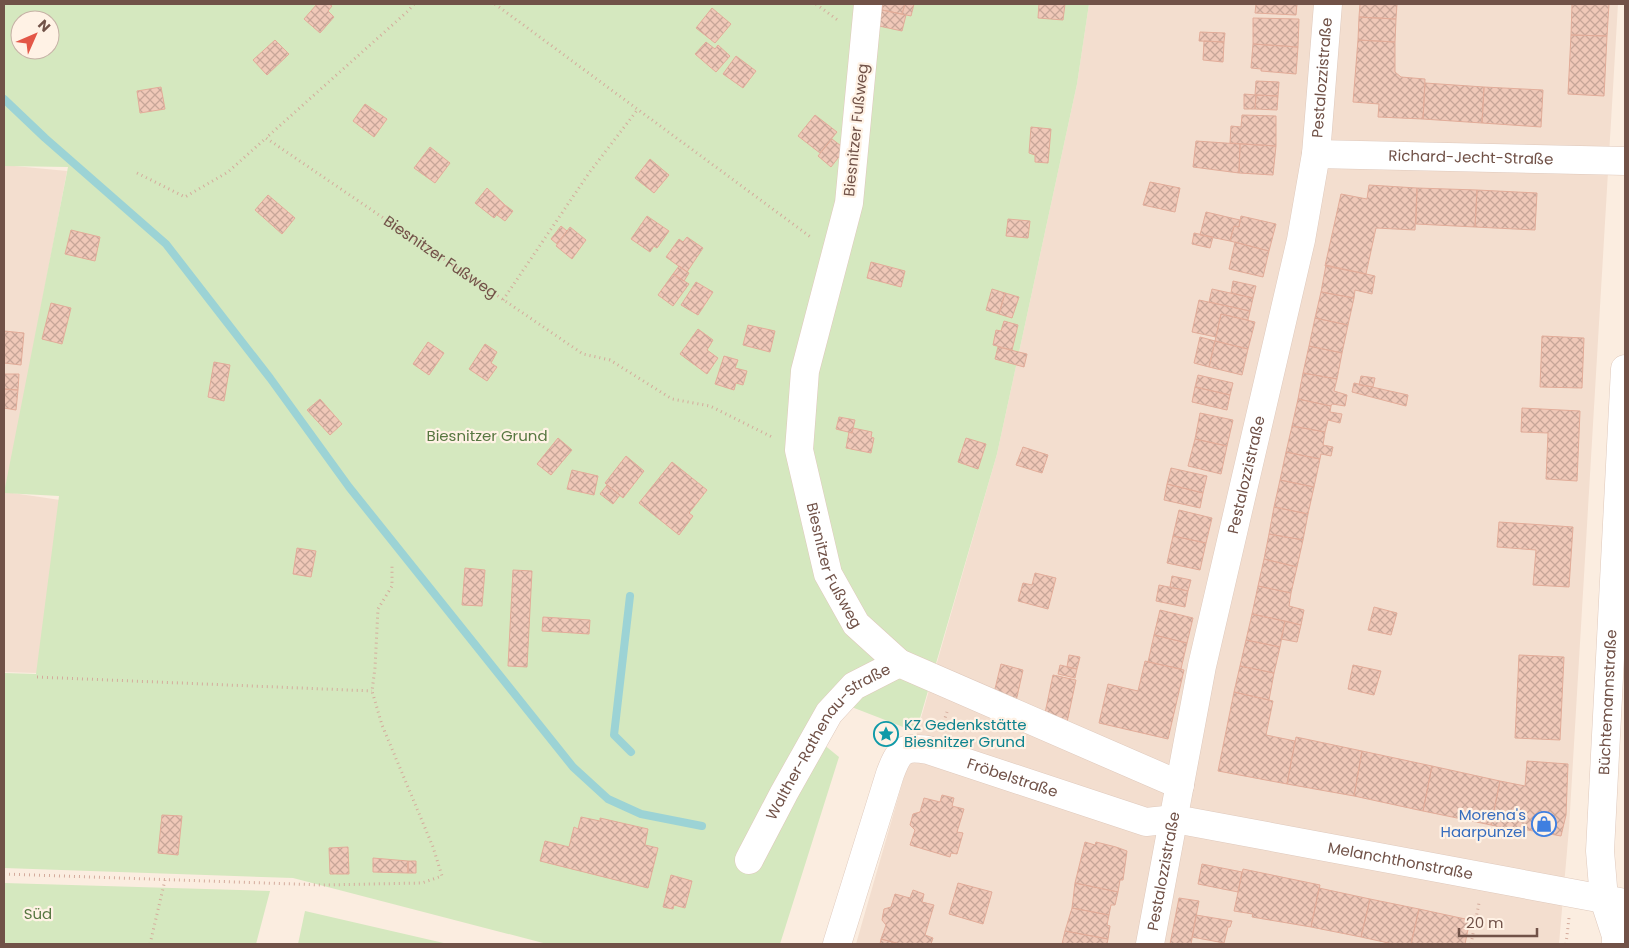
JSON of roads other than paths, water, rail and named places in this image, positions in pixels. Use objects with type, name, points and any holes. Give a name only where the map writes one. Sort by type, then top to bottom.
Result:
[{"type":"street","name":"Biesnitzer Fußweg","points":[[868,4],[849,203],[804,371],[799,450],[828,574],[856,624],[898,663]]},
{"type":"street","name":"Pestalozzistraße","points":[[1150,944],[1202,666],[1302,240],[1316,154],[1328,4]]},
{"type":"street","name":"Richard-Jecht-Straße","points":[[1316,154],[1625,161]]},
{"type":"street","name":"Büchtemannstraße","points":[[1616,944],[1615,901],[1600,851],[1625,369]]},
{"type":"street","name":"Walther-Rathenau-Straße","points":[[749,860],[829,713],[854,686],[898,663],[1180,785]]},
{"type":"street","name":"Fröbelstraße","points":[[837,944],[894,762],[901,752],[911,748],[934,752],[1146,822],[1174,820]]},
{"type":"street","name":"Melanchthonstraße","points":[[1174,820],[1615,901]]},
{"type":"waterway","points":[[4,99],[45,138],[166,244],[270,378],[349,487],[573,767],[608,799],[641,814],[702,826]]},
{"type":"waterway","points":[[630,596],[614,735],[631,752]]},
{"type":"place","name":"KZ Gedenkstätte Biesnitzer Grund","points":[[886,734]]},
{"type":"place","name":"Morena's Haarpunzel","points":[[1544,824]]},
{"type":"park label","name":"Biesnitzer Grund","points":[[487,436]]},
{"type":"park label","name":"Süd","points":[[38,914]]}]
